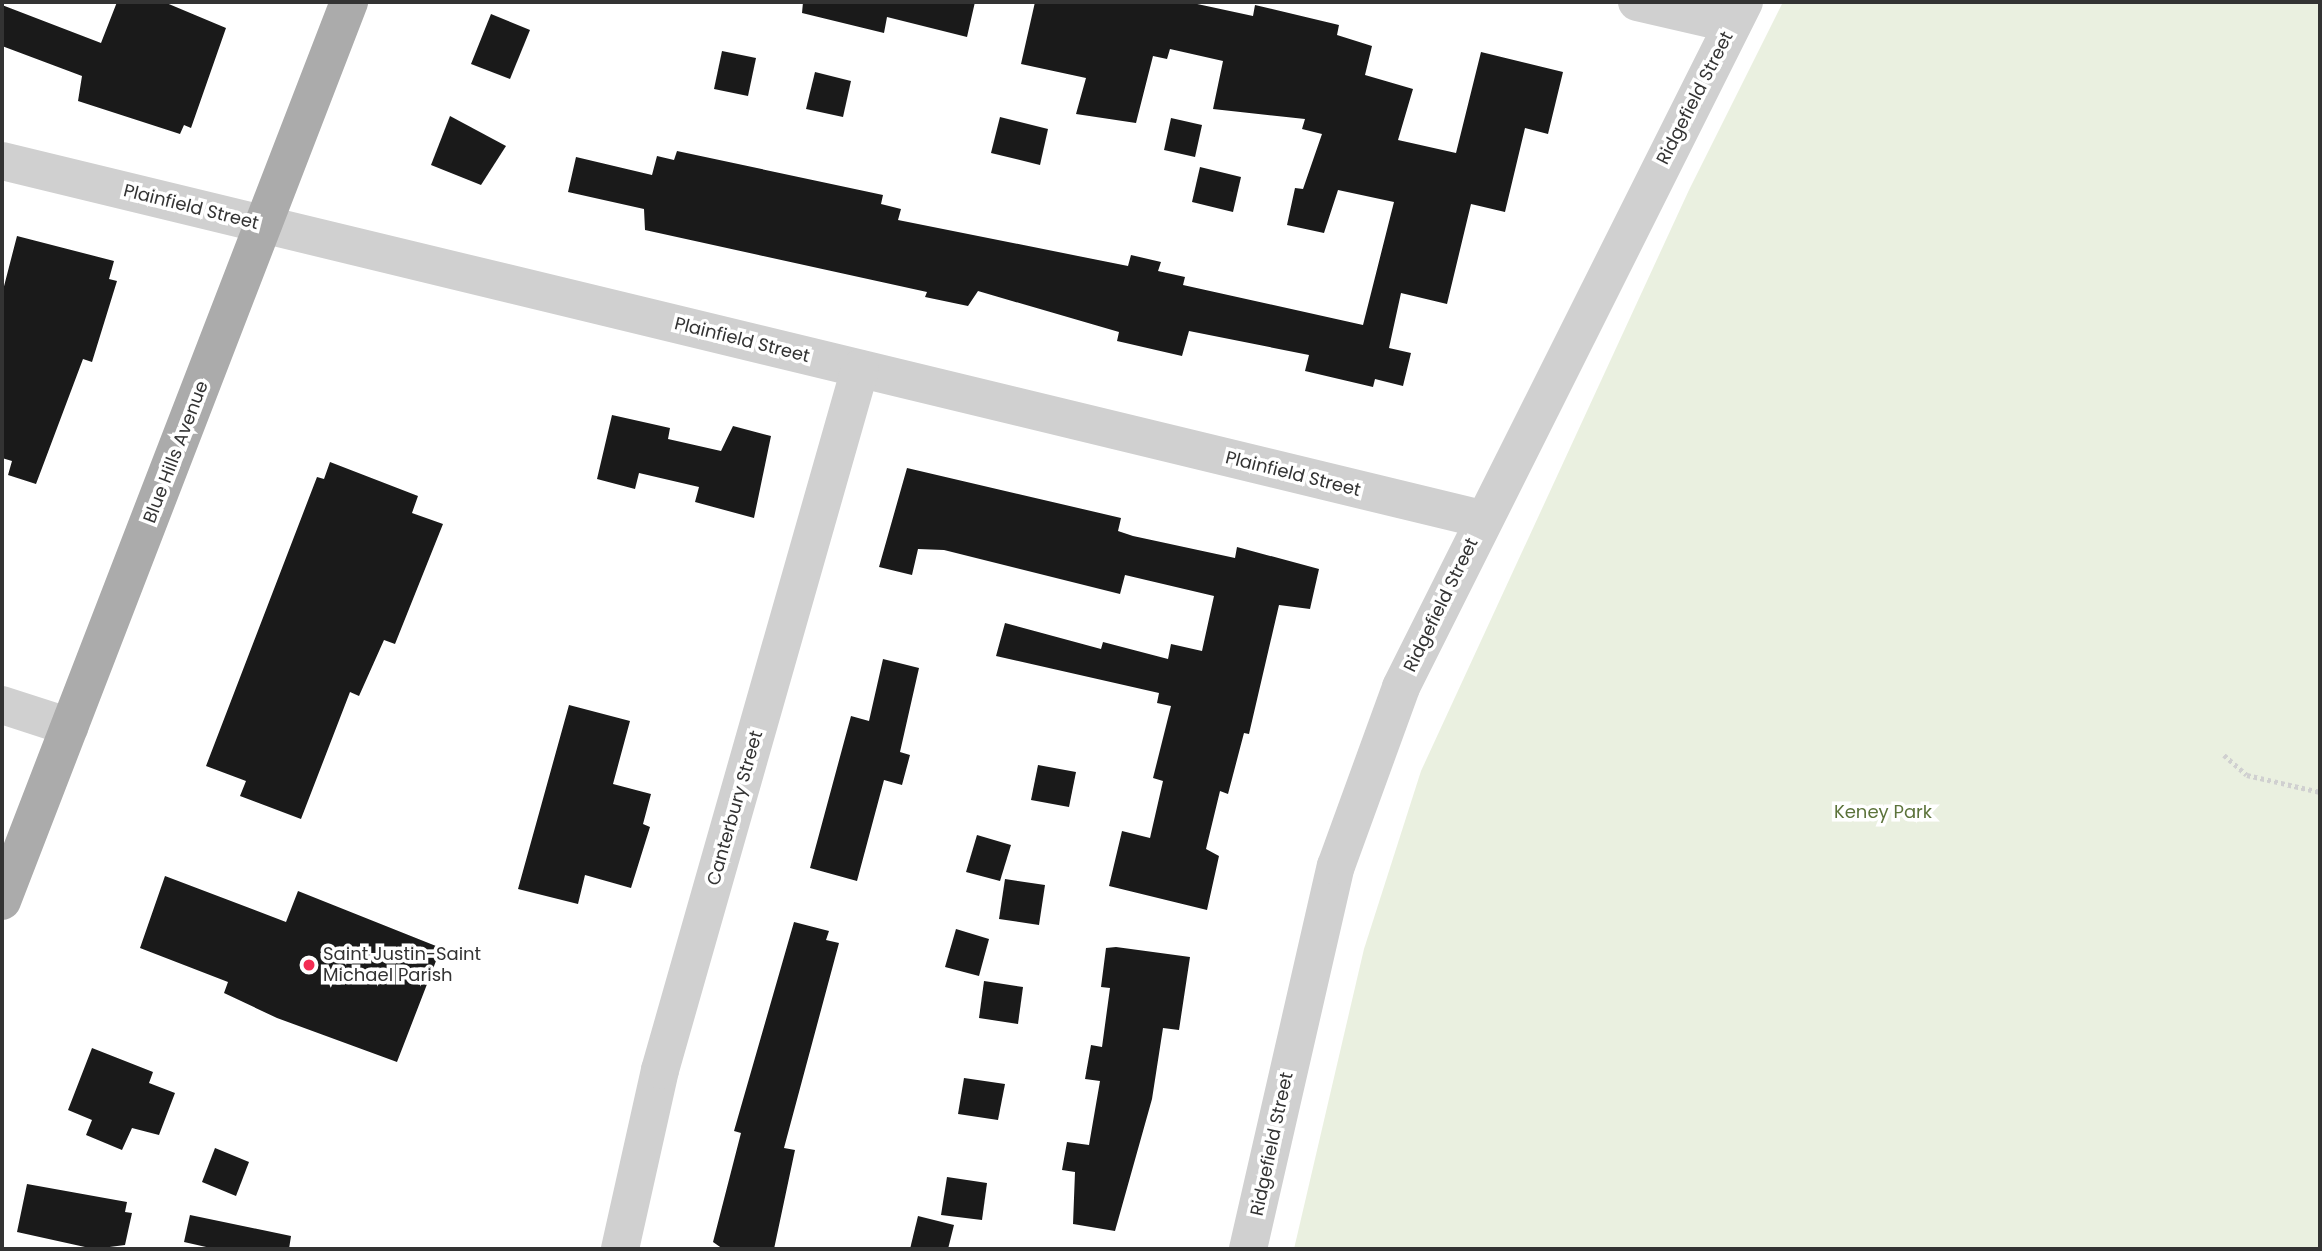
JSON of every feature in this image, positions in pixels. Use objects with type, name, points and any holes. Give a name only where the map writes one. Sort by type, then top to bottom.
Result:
[{"type":"main road","name":"Blue Hills Avenue","points":[[2,901],[349,2]]},
{"type":"street","points":[[1637,2],[1738,13]]},
{"type":"street","name":"Ridgefield Street","points":[[1248,1249],[1336,866],[1401,687],[1482,519],[1738,13]]},
{"type":"street","name":"Plainfield Street","points":[[2,162],[1482,519]]},
{"type":"street","name":"Canterbury Street","points":[[620,1249],[660,1070],[860,369]]},
{"type":"street","points":[[2,705],[70,727]]},
{"type":"path","points":[[2224,755],[2248,775],[2320,793]]},
{"type":"green space","name":"Keney Park","points":[[1783,2],[2320,2],[2320,1249],[1294,1249],[1364,949],[1421,771],[1689,190]]},
{"type":"building","points":[[117,2],[164,2],[226,28],[191,128],[184,125],[180,134],[78,101],[82,76],[2,46],[2,5],[101,43]]},
{"type":"building","points":[[803,2],[975,2],[967,37],[887,17],[884,33],[802,13]]},
{"type":"building","points":[[1035,2],[1188,2],[1253,16],[1255,5],[1339,25],[1337,35],[1372,46],[1365,75],[1413,89],[1398,140],[1456,153],[1481,52],[1563,72],[1548,134],[1525,128],[1505,212],[1471,204],[1447,304],[1401,293],[1389,348],[1411,353],[1403,386],[1375,379],[1373,387],[1305,371],[1309,355],[1189,331],[1182,356],[1117,341],[1119,332],[978,291],[968,306],[925,297],[927,292],[645,230],[644,209],[568,192],[576,157],[652,175],[657,156],[674,160],[677,151],[883,195],[881,204],[901,209],[898,220],[1128,266],[1131,255],[1161,262],[1158,271],[1185,277],[1183,285],[1363,325],[1394,202],[1338,190],[1324,233],[1287,225],[1295,188],[1303,189],[1322,134],[1302,129],[1305,119],[1213,109],[1223,61],[1170,49],[1167,59],[1153,56],[1136,123],[1076,114],[1086,78],[1021,64]]},
{"type":"building","points":[[491,14],[530,30],[510,79],[471,64]]},
{"type":"building","points":[[722,51],[756,58],[748,96],[714,89]]},
{"type":"building","points":[[815,72],[851,81],[843,117],[806,109]]},
{"type":"building","points":[[450,116],[506,146],[481,185],[431,165]]},
{"type":"building","points":[[1000,117],[1048,129],[1040,165],[991,153]]},
{"type":"building","points":[[1171,118],[1202,125],[1195,157],[1164,150]]},
{"type":"building","points":[[1200,167],[1241,177],[1233,212],[1192,202]]},
{"type":"building","points":[[17,236],[114,261],[109,279],[117,281],[92,362],[83,359],[36,484],[8,475],[12,461],[2,458],[2,294]]},
{"type":"building","points":[[612,415],[670,428],[668,439],[721,451],[733,426],[771,436],[754,518],[695,502],[699,487],[639,473],[635,489],[597,479]]},
{"type":"building","points":[[330,462],[418,496],[412,513],[443,524],[395,644],[384,640],[359,696],[350,692],[301,819],[240,796],[246,781],[206,766],[317,477],[324,479]]},
{"type":"building","points":[[907,468],[1121,518],[1118,531],[1133,536],[1235,558],[1237,547],[1319,569],[1310,609],[1279,605],[1249,734],[1244,733],[1228,794],[1220,791],[1206,849],[1219,856],[1207,910],[1109,886],[1122,831],[1150,838],[1163,781],[1153,778],[1171,706],[1157,703],[1159,693],[996,656],[1005,623],[1101,649],[1103,642],[1168,659],[1171,644],[1202,651],[1214,596],[1125,575],[1120,594],[944,550],[918,549],[912,575],[879,567]]},
{"type":"building","points":[[883,659],[919,668],[900,752],[910,755],[902,785],[884,780],[857,881],[810,868],[851,716],[869,721]]},
{"type":"building","points":[[569,705],[630,721],[613,784],[651,794],[643,824],[650,827],[631,888],[585,875],[578,904],[518,889]]},
{"type":"building","points":[[1038,765],[1076,772],[1069,807],[1031,800]]},
{"type":"building","points":[[977,835],[1011,845],[1000,881],[966,872]]},
{"type":"building","name":"Saint Justin-Saint Michael Parish","points":[[165,876],[286,922],[298,891],[441,948],[397,1062],[277,1018],[224,993],[228,982],[140,948]]},
{"type":"building","points":[[1005,879],[1045,885],[1039,925],[999,919]]},
{"type":"building","points":[[794,922],[829,931],[826,940],[839,943],[784,1148],[795,1150],[774,1249],[723,1249],[713,1242],[741,1133],[734,1131]]},
{"type":"building","points":[[956,929],[989,939],[979,976],[945,967]]},
{"type":"building","points":[[1106,948],[1190,957],[1179,1030],[1163,1028],[1152,1099],[1115,1231],[1073,1224],[1075,1172],[1062,1170],[1067,1142],[1089,1145],[1100,1081],[1085,1079],[1091,1045],[1102,1047],[1110,988],[1101,987]]},
{"type":"building","points":[[984,981],[1023,987],[1018,1024],[979,1018]]},
{"type":"building","points":[[92,1048],[153,1072],[149,1083],[175,1093],[159,1135],[132,1128],[122,1150],[86,1135],[92,1120],[68,1110]]},
{"type":"building","points":[[964,1078],[1005,1084],[998,1120],[958,1114]]},
{"type":"building","points":[[215,1148],[249,1162],[236,1196],[202,1182]]},
{"type":"building","points":[[947,1177],[987,1183],[982,1220],[941,1215]]},
{"type":"building","points":[[27,1184],[127,1202],[125,1212],[132,1213],[125,1245],[94,1249],[17,1232]]},
{"type":"building","points":[[190,1215],[291,1236],[289,1249],[215,1249],[184,1242]]},
{"type":"building","points":[[918,1216],[954,1225],[948,1249],[910,1249]]},
{"type":"place","name":"Saint Justin-Saint Michael Parish","points":[[309,965]]}]
